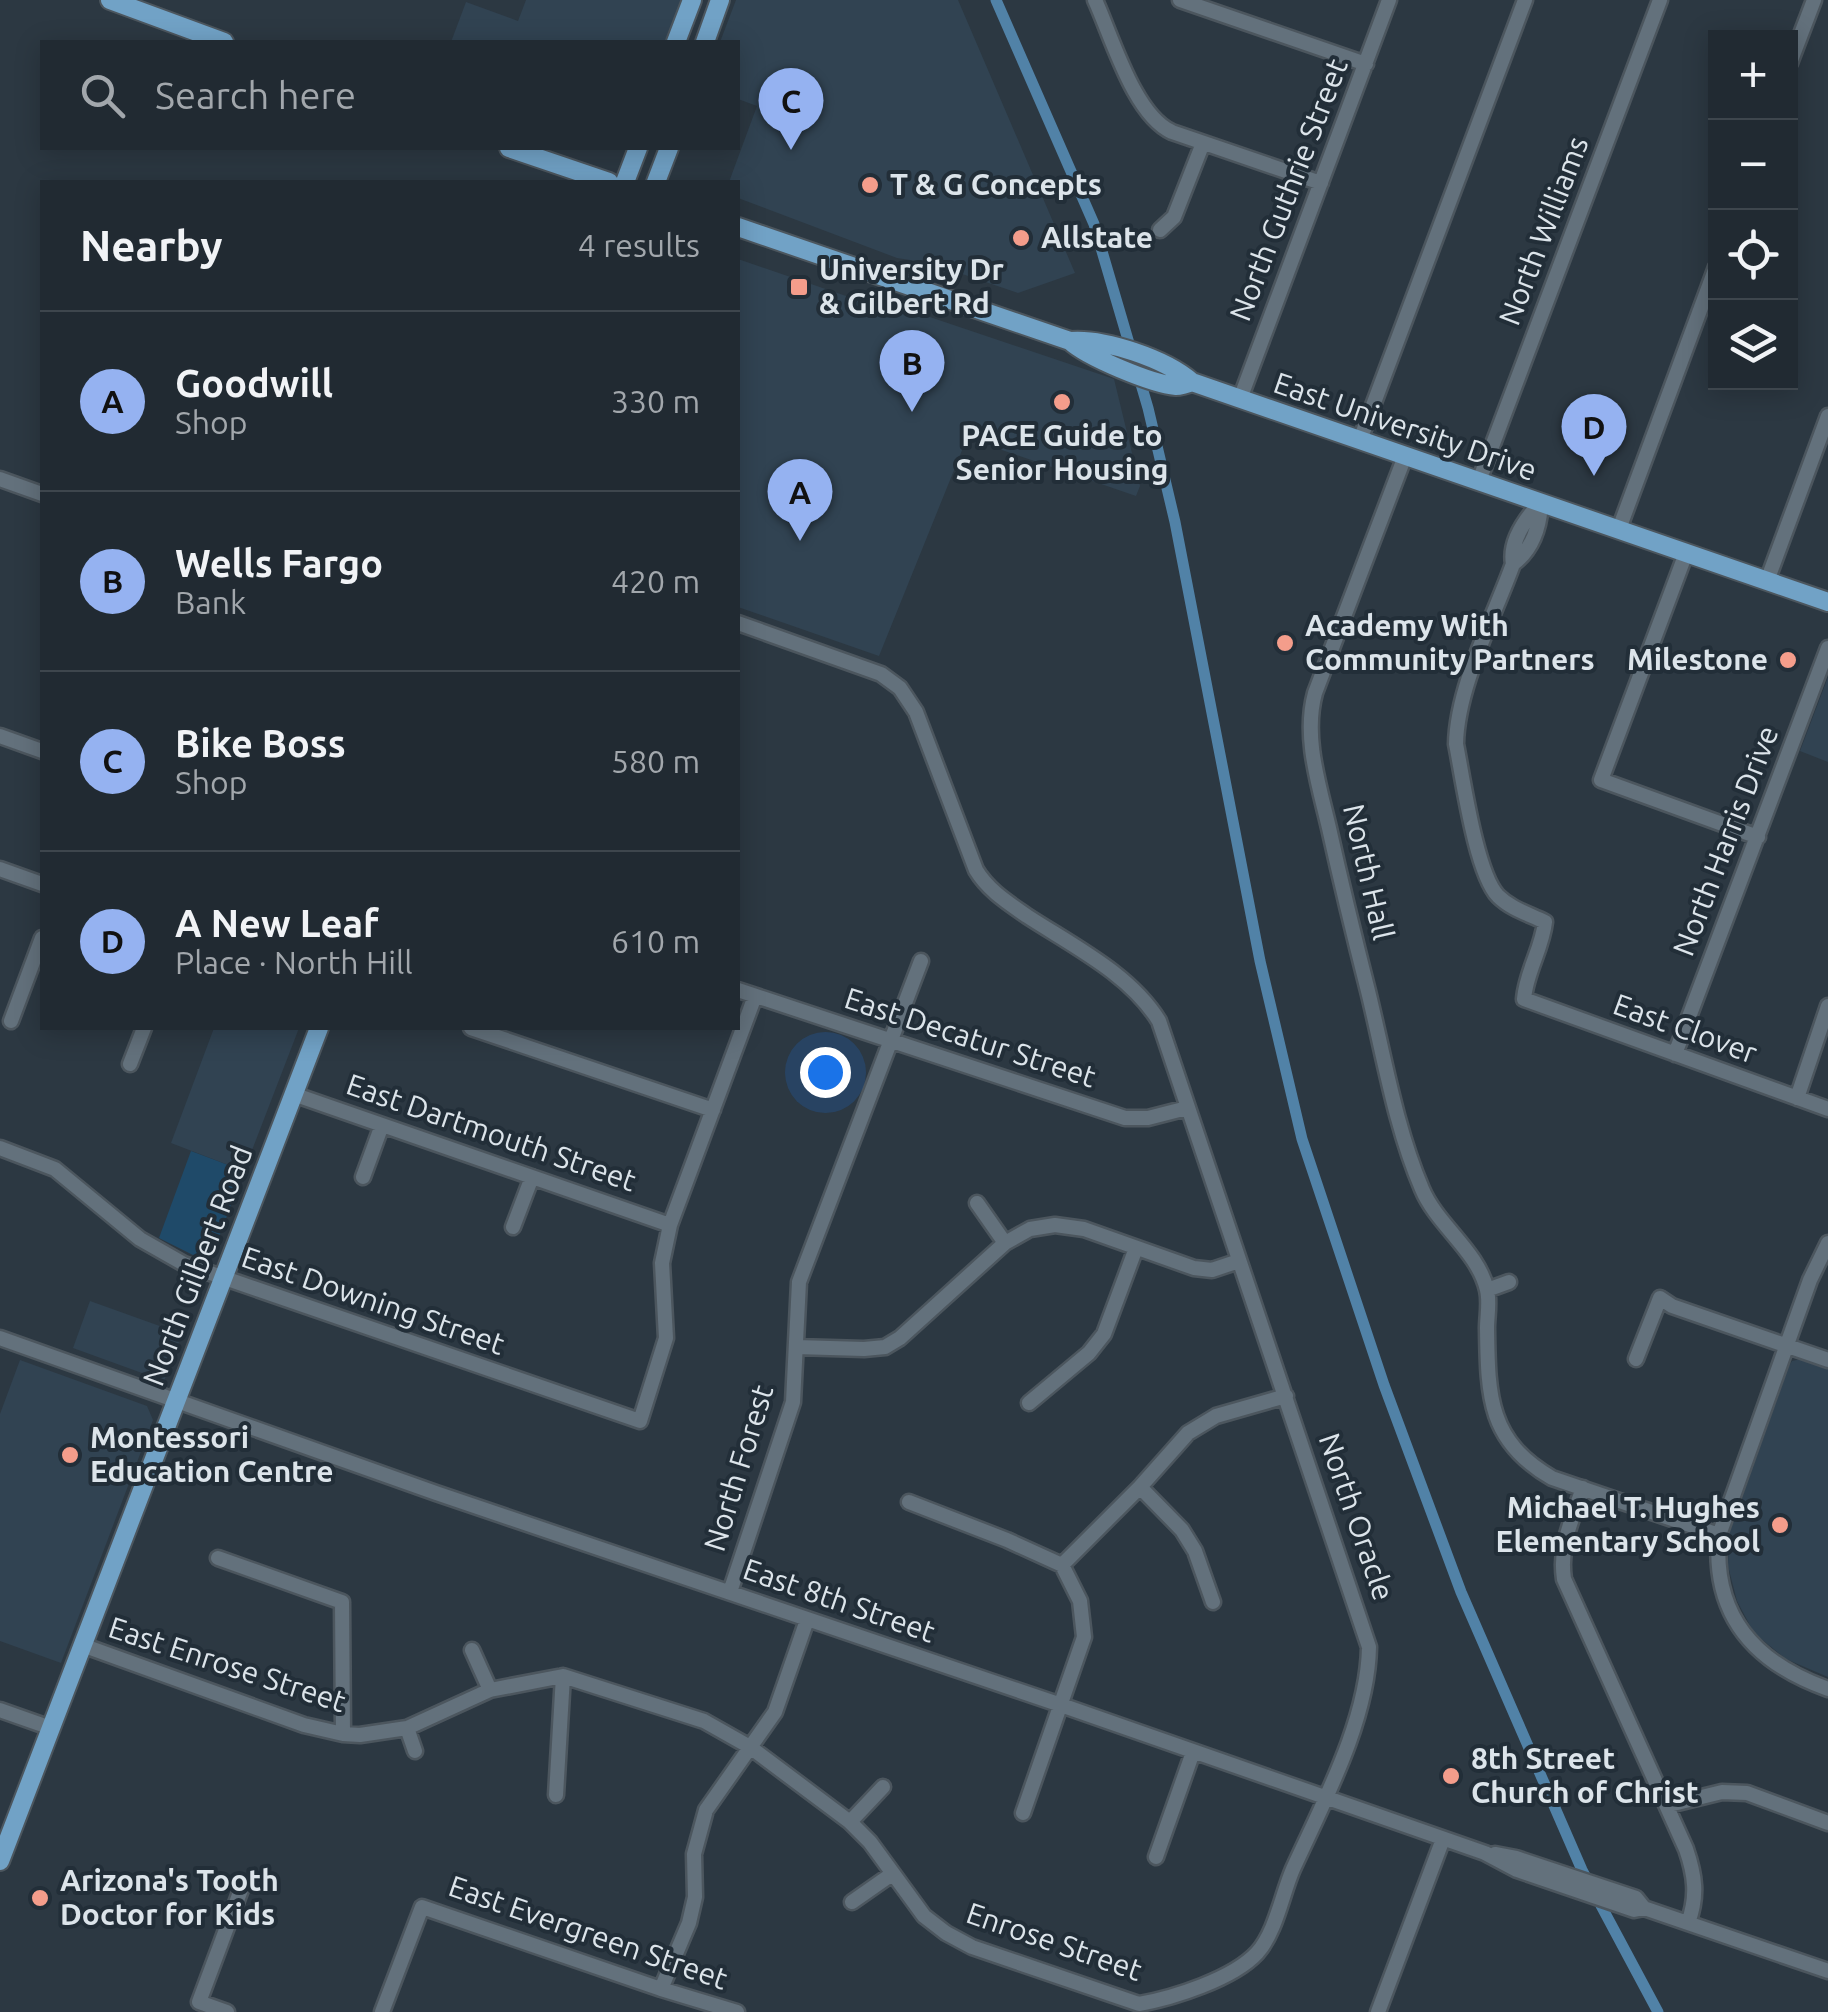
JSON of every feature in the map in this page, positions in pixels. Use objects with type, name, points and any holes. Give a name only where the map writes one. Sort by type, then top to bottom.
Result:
[{"type":"main road","points":[[110,0],[219,40]]},
{"type":"main road","points":[[677,40],[690,4],[717,9],[707,40]]},
{"type":"main road","points":[[516,150],[602,180]]},
{"type":"main road","points":[[626,180],[637,150]]},
{"type":"main road","points":[[657,180],[667,150]]},
{"type":"main road","name":"East University Drive","points":[[740,229],[1070,341],[1084,354],[1156,380],[1177,387],[1192,382]]},
{"type":"main road","name":"East University Drive","points":[[1070,341],[1091,339],[1176,368],[1192,382],[1828,602]]},
{"type":"main road","name":"North Gilbert Road","points":[[1,1854],[317,1030]]},
{"type":"street","points":[[1096,0],[1150,117],[1164,128],[1321,184]]},
{"type":"street","points":[[1180,0],[1366,64]]},
{"type":"street","name":"North Guthrie Street","points":[[1240,398],[1389,0]]},
{"type":"street","points":[[1360,440],[1525,0]]},
{"type":"street","name":"North Williams","points":[[1479,481],[1660,0]]},
{"type":"street","points":[[1798,43],[1814,0]]},
{"type":"street","points":[[1160,230],[1174,217],[1203,143]]},
{"type":"street","points":[[1619,530],[1708,289]]},
{"type":"street","points":[[1767,581],[1828,416]]},
{"type":"street","name":"North Hall","points":[[1405,456],[1312,706],[1313,755],[1402,1132],[1422,1191],[1466,1252],[1487,1290],[1492,1406],[1499,1428],[1512,1447],[1533,1466],[1584,1488],[1719,1536]]},
{"type":"street","points":[[0,479],[40,493]]},
{"type":"street","name":"East Clover","points":[[1541,502],[1540,525],[1522,558],[1513,564],[1462,701],[1456,744],[1484,870],[1495,894],[1514,908],[1546,922],[1524,999],[1828,1109]]},
{"type":"street","points":[[1686,553],[1601,780],[1758,837]]},
{"type":"street","name":"North Oracle","points":[[740,624],[881,674],[900,688],[916,712],[984,882],[1145,998],[1159,1021],[1369,1647],[1369,1676],[1326,1799],[1258,1952],[1230,1973],[1164,2000]]},
{"type":"street","name":"North Harris Drive","points":[[1675,1054],[1828,648]]},
{"type":"street","points":[[0,736],[40,751]]},
{"type":"street","points":[[0,868],[40,883]]},
{"type":"street","points":[[10,1021],[40,943]]},
{"type":"street","name":"North Forest","points":[[730,1592],[793,1402],[799,1282],[921,961]]},
{"type":"street","name":"East Decatur Street","points":[[740,991],[1125,1118],[1148,1118],[1188,1108]]},
{"type":"street","points":[[670,1225],[755,996]]},
{"type":"street","points":[[1797,1098],[1828,1006]]},
{"type":"street","points":[[130,1064],[143,1030]]},
{"type":"street","points":[[478,1030],[713,1110]]},
{"type":"street","name":"East Dartmouth Street","points":[[294,1094],[670,1225]]},
{"type":"street","points":[[363,1177],[382,1124]]},
{"type":"street","name":"East Downing Street","points":[[0,1148],[55,1170],[173,1260],[640,1421],[666,1338],[662,1263],[670,1225]]},
{"type":"street","points":[[513,1227],[532,1177]]},
{"type":"street","points":[[977,1203],[1005,1243]]},
{"type":"street","points":[[796,1346],[885,1347],[900,1338],[1005,1243],[1030,1229],[1084,1229],[1194,1268],[1212,1270],[1239,1261]]},
{"type":"street","points":[[1828,1243],[1719,1536],[1717,1558],[1722,1589],[1738,1628],[1774,1662],[1828,1689]]},
{"type":"street","points":[[1029,1403],[1089,1353],[1104,1334],[1136,1248]]},
{"type":"street","points":[[1487,1290],[1508,1282]]},
{"type":"street","points":[[1636,1359],[1660,1298],[1672,1306],[1828,1360]]},
{"type":"street","name":"East 8th Street","points":[[0,1338],[436,1494],[1061,1704],[1484,1853],[1517,1870],[1599,1886],[1636,1898],[1644,1908]]},
{"type":"street","points":[[1062,1565],[1188,1434],[1216,1416],[1286,1396]]},
{"type":"street","points":[[1140,1487],[1182,1530],[1195,1551],[1213,1602]]},
{"type":"street","points":[[1584,1488],[1564,1539],[1564,1580],[1669,1805],[1694,1874],[1696,1894],[1688,1923]]},
{"type":"street","points":[[909,1502],[1062,1565],[1080,1601],[1084,1637],[1023,1814]]},
{"type":"street","points":[[218,1558],[342,1602],[343,1734]]},
{"type":"street","points":[[661,1989],[689,1923],[694,1897],[694,1854],[706,1810],[775,1712],[807,1620]]},
{"type":"street","name":"East Enrose Street","points":[[82,1645],[304,1725],[343,1734],[407,1728],[490,1690],[563,1676],[722,1728],[850,1822],[892,1874]]},
{"type":"street","points":[[472,1650],[490,1690]]},
{"type":"street","points":[[556,1795],[563,1676]]},
{"type":"street","points":[[0,1710],[50,1728]]},
{"type":"street","points":[[407,1728],[415,1751]]},
{"type":"street","points":[[1156,1857],[1193,1752]]},
{"type":"street","points":[[850,1822],[883,1787]]},
{"type":"street","points":[[1669,1805],[1722,1792],[1747,1794],[1828,1823]]},
{"type":"street","points":[[1378,2012],[1443,1839]]},
{"type":"street","points":[[852,1902],[892,1874]]},
{"type":"street","name":"Enrose Street","points":[[892,1874],[924,1916],[972,1947],[1139,2004],[1164,2000]]},
{"type":"street","name":"East 8th Street","points":[[1572,1883],[1608,1902],[1634,1910],[1644,1908],[1828,1971]]},
{"type":"street","points":[[227,2012],[199,2002],[242,1887]]},
{"type":"street","name":"East Evergreen Street","points":[[382,2012],[422,1907],[737,2012]]},
{"type":"shaded area","points":[[526,0],[682,0],[667,40],[452,40],[466,2],[518,21]]},
{"type":"shaded area","points":[[736,0],[958,0],[1075,273],[1018,293],[930,263],[897,258],[740,199],[740,180],[730,180],[757,106],[740,100],[740,40],[721,40]]},
{"type":"shaded area","points":[[740,260],[887,310],[915,312],[1114,379],[1140,486],[1136,496],[967,438],[879,656],[740,608]]},
{"type":"shaded area","points":[[1828,677],[1828,762],[1800,751]]},
{"type":"shaded area","points":[[213,1030],[298,1030],[244,1171],[171,1143]]},
{"type":"shaded area","points":[[191,1151],[244,1171],[209,1263],[159,1238]]},
{"type":"shaded area","points":[[90,1301],[182,1334],[164,1381],[73,1348]]},
{"type":"shaded area","name":"Michael T. Hughes Elementary School","points":[[1801,1359],[1828,1368],[1828,1677],[1786,1659],[1754,1633],[1737,1601],[1728,1566],[1729,1534],[1789,1366]]},
{"type":"shaded area","points":[[20,1360],[147,1406],[153,1420],[61,1663],[0,1641],[0,1414]]},
{"type":"waterway","points":[[996,0],[1094,224],[1148,408],[1175,522],[1260,961],[1302,1139],[1384,1385],[1461,1592],[1582,1870],[1658,2012]]},
{"type":"place","name":"Bike Boss","points":[[791,150]]},
{"type":"place","name":"T & G Concepts","points":[[870,185]]},
{"type":"place","name":"Allstate","points":[[1021,238]]},
{"type":"place","name":"University Dr & Gilbert Rd","points":[[799,287]]},
{"type":"place","name":"PACE Guide to Senior Housing","points":[[1062,402]]},
{"type":"place","name":"Wells Fargo","points":[[912,412]]},
{"type":"place","name":"A New Leaf","points":[[1594,476]]},
{"type":"place","name":"Goodwill","points":[[800,541]]},
{"type":"place","name":"Academy With Community Partners","points":[[1285,643]]},
{"type":"place","name":"Milestone","points":[[1788,660]]},
{"type":"place","name":"Montessori Education Centre","points":[[70,1455]]},
{"type":"place","name":"Michael T. Hughes Elementary School","points":[[1780,1525]]},
{"type":"place","name":"8th Street Church of Christ","points":[[1451,1776]]},
{"type":"place","name":"Arizona's Tooth Doctor for Kids","points":[[40,1898]]}]
